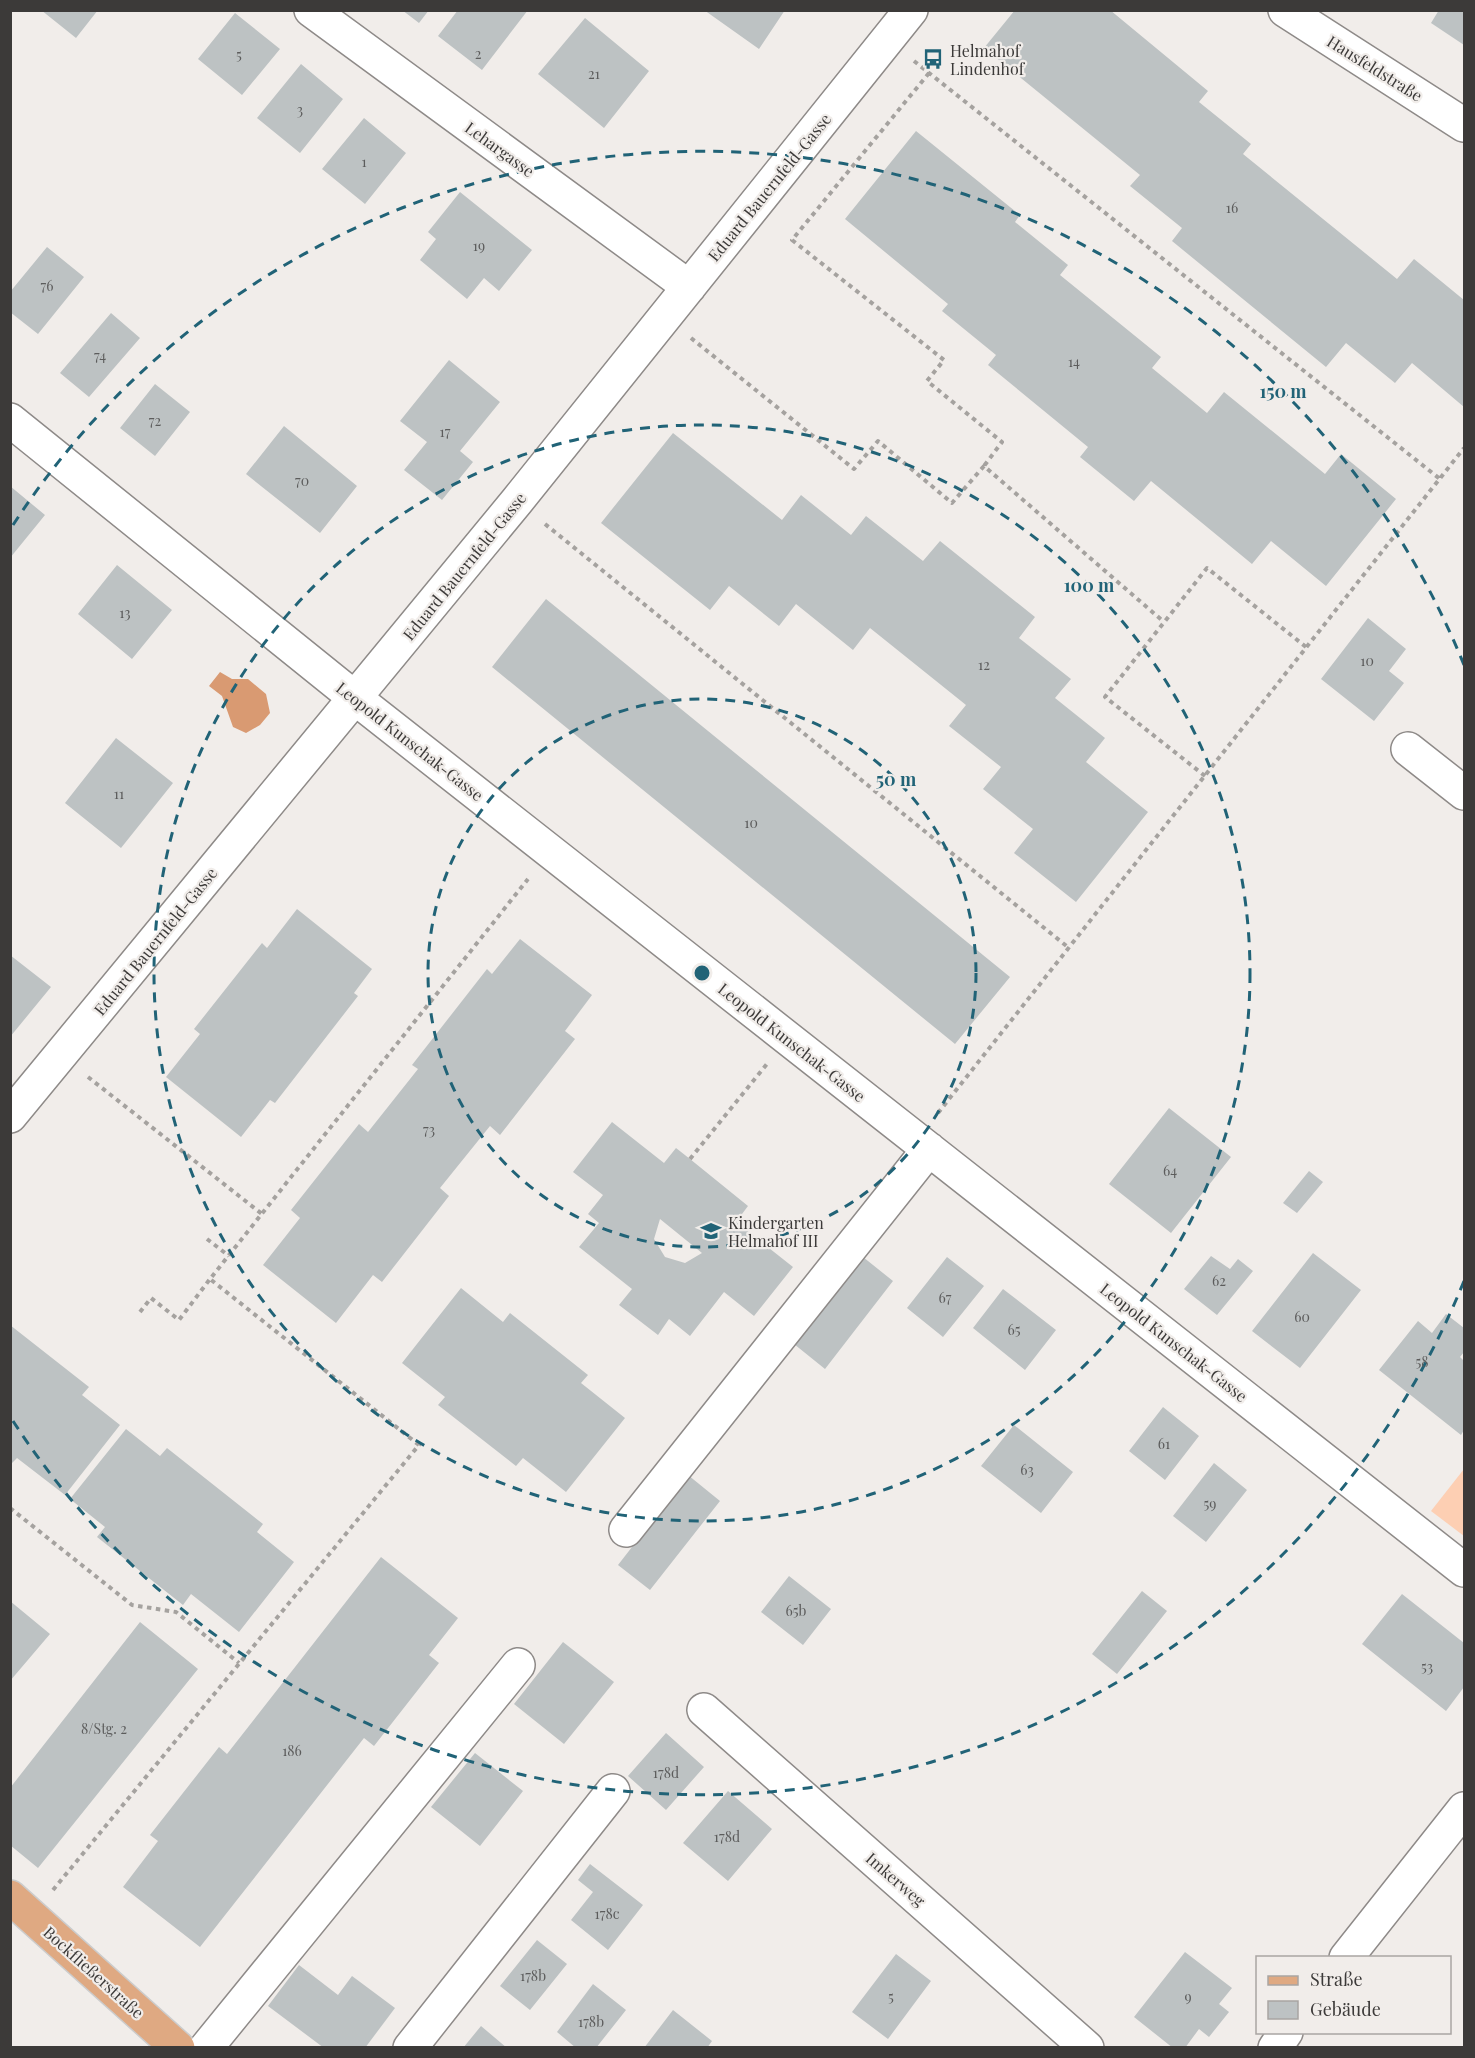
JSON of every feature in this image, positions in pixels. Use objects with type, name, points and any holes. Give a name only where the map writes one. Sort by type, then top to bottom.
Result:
[{"type":"main road","name":"Bockfließerstraße","points":[[21,1906],[178,2048]]},
{"type":"street","name":"Lehargasse","points":[[311,10],[689,287]]},
{"type":"street","name":"Eduard Bauernfeld-Gasse","points":[[10,1116],[517,501],[911,10]]},
{"type":"street","name":"Hausfeldstraße","points":[[1285,10],[1464,125]]},
{"type":"street","name":"Leopold Kunschak-Gasse","points":[[10,420],[355,698],[1464,1570]]},
{"type":"street","points":[[1408,749],[1464,793]]},
{"type":"street","points":[[626,1530],[923,1144]]},
{"type":"street","points":[[206,2048],[518,1665]]},
{"type":"street","name":"Imkerweg","points":[[704,1710],[1087,2048]]},
{"type":"street","points":[[410,2048],[613,1791]]},
{"type":"street","points":[[1348,1956],[1464,1809]]},
{"type":"street","points":[[1275,2048],[1286,2034]]},
{"type":"path","points":[[888,40],[1440,479]]},
{"type":"path","points":[[665,318],[854,469],[878,441],[952,503],[1002,442],[927,381],[944,360],[792,240],[929,73]]},
{"type":"path","points":[[923,1144],[1069,948],[1464,448]]},
{"type":"path","points":[[984,466],[1164,622]]},
{"type":"path","points":[[517,501],[1069,948]]},
{"type":"path","points":[[1205,776],[1106,697],[1164,622],[1207,568],[1306,647]]},
{"type":"path","points":[[140,1312],[151,1298],[179,1320],[550,852]]},
{"type":"path","points":[[690,1159],[788,1038]]},
{"type":"path","points":[[60,1055],[262,1214]]},
{"type":"path","points":[[207,1239],[229,1256]]},
{"type":"path","points":[[21,1906],[240,1663],[419,1445],[210,1279]]},
{"type":"path","points":[[10,1508],[132,1605],[176,1612],[240,1663]]},
{"type":"shaded area","points":[[220,672],[232,679],[248,679],[266,694],[270,713],[260,725],[246,733],[233,727],[222,696],[209,686]]},
{"type":"shaded area","points":[[1464,1469],[1464,1536],[1431,1511]]},
{"type":"building","points":[[41,10],[98,10],[76,38]]},
{"type":"building","points":[[402,10],[429,10],[419,23]]},
{"type":"building","points":[[458,10],[528,10],[482,70],[438,36]]},
{"type":"building","points":[[704,10],[785,10],[759,49]]},
{"type":"building","points":[[1015,10],[1110,10],[1208,91],[1199,102],[1251,144],[1243,154],[1397,279],[1414,259],[1464,300],[1464,407],[1412,363],[1395,383],[1346,343],[1326,367],[1172,241],[1182,228],[1130,186],[1140,175],[984,48]]},
{"type":"building","points":[[1439,10],[1464,10],[1464,45],[1431,23]]},
{"type":"building","points":[[235,13],[280,49],[242,95],[198,59]]},
{"type":"building","points":[[585,18],[649,71],[604,128],[538,74]]},
{"type":"building","points":[[301,64],[343,99],[300,153],[257,118]]},
{"type":"building","points":[[364,118],[406,153],[365,204],[322,169]]},
{"type":"building","points":[[916,131],[1020,215],[1015,222],[1068,265],[1060,275],[1161,357],[1152,368],[1207,413],[1224,392],[1325,474],[1341,454],[1396,499],[1326,586],[1271,541],[1252,564],[1151,481],[1134,501],[1080,457],[1088,447],[988,365],[996,355],[942,311],[948,304],[845,219]]},
{"type":"building","points":[[460,192],[532,250],[499,291],[484,278],[467,299],[420,260],[436,239],[428,232]]},
{"type":"building","points":[[47,247],[84,277],[38,334],[10,312],[10,292]]},
{"type":"building","points":[[111,313],[140,338],[89,397],[60,373]]},
{"type":"building","points":[[449,360],[500,402],[460,451],[473,462],[442,500],[404,470],[427,442],[400,421]]},
{"type":"building","points":[[155,384],[190,412],[155,456],[120,428]]},
{"type":"building","points":[[284,426],[357,486],[320,533],[246,474]]},
{"type":"building","points":[[673,433],[782,520],[801,495],[851,535],[866,516],[923,561],[940,541],[1035,617],[1019,638],[1071,679],[1055,698],[1105,738],[1086,762],[1148,812],[1076,902],[1014,853],[1033,829],[983,789],[1001,767],[949,726],[966,705],[870,628],[853,650],[796,604],[779,626],[729,586],[710,610],[601,523]]},
{"type":"building","points":[[10,486],[45,515],[10,558]]},
{"type":"building","points":[[117,565],[172,610],[132,659],[78,614]]},
{"type":"building","points":[[546,599],[1010,977],[955,1044],[492,667]]},
{"type":"building","points":[[1368,618],[1406,649],[1389,671],[1404,683],[1374,721],[1321,679]]},
{"type":"building","points":[[116,738],[173,783],[121,848],[65,803]]},
{"type":"building","points":[[297,909],[372,969],[354,993],[358,996],[275,1103],[270,1100],[241,1137],[166,1077],[200,1034],[194,1029],[262,943],[267,948]]},
{"type":"building","points":[[520,939],[592,995],[565,1031],[575,1039],[500,1135],[490,1126],[440,1188],[449,1196],[382,1282],[373,1275],[336,1323],[263,1265],[300,1218],[291,1210],[359,1124],[368,1132],[418,1069],[412,1065],[487,969],[492,974]]},
{"type":"building","points":[[10,955],[51,987],[10,1037]]},
{"type":"building","points":[[1169,1108],[1231,1157],[1171,1233],[1109,1184]]},
{"type":"building","name":"Kindergarten Helmahof III","points":[[612,1122],[664,1163],[676,1148],[748,1206],[736,1222],[793,1267],[754,1316],[724,1292],[690,1336],[669,1319],[658,1335],[619,1305],[632,1289],[579,1247],[599,1223],[588,1214],[603,1195],[573,1172]],"holes":[[[660,1219],[702,1253],[685,1263],[665,1257],[654,1239]]]},
{"type":"building","points":[[1309,1171],[1323,1182],[1297,1213],[1283,1203]]},
{"type":"building","points":[[1313,1253],[1361,1290],[1300,1368],[1252,1331]]},
{"type":"building","points":[[1211,1256],[1230,1269],[1238,1259],[1253,1271],[1217,1315],[1184,1289]]},
{"type":"building","points":[[863,1257],[893,1281],[825,1369],[794,1344]]},
{"type":"building","points":[[947,1257],[984,1286],[943,1337],[907,1308]]},
{"type":"building","points":[[461,1288],[503,1322],[510,1313],[588,1375],[581,1383],[625,1418],[566,1492],[523,1458],[516,1466],[438,1405],[445,1397],[402,1363]]},
{"type":"building","points":[[1003,1289],[1056,1330],[1025,1370],[973,1328]]},
{"type":"building","points":[[1446,1314],[1464,1328],[1464,1352],[1460,1357],[1464,1361],[1464,1430],[1461,1435],[1379,1370],[1418,1321],[1432,1333]]},
{"type":"building","points":[[10,1325],[89,1387],[82,1395],[120,1425],[65,1495],[17,1458],[10,1465]]},
{"type":"building","points":[[1163,1407],[1199,1436],[1165,1480],[1129,1451]]},
{"type":"building","points":[[1014,1425],[1073,1472],[1041,1513],[981,1466]]},
{"type":"building","points":[[126,1429],[160,1456],[167,1448],[263,1524],[257,1532],[294,1562],[239,1632],[191,1594],[183,1605],[97,1537],[105,1527],[70,1499]]},
{"type":"building","points":[[1214,1463],[1247,1490],[1206,1542],[1173,1516]]},
{"type":"building","points":[[688,1475],[720,1501],[650,1590],[618,1565]]},
{"type":"building","points":[[381,1557],[458,1618],[429,1655],[439,1663],[374,1746],[364,1738],[200,1947],[123,1887],[158,1841],[150,1835],[219,1747],[227,1754]]},
{"type":"building","points":[[789,1576],[831,1609],[803,1645],[761,1612]]},
{"type":"building","points":[[1142,1591],[1167,1611],[1117,1674],[1092,1654]]},
{"type":"building","points":[[1402,1594],[1464,1643],[1464,1687],[1446,1711],[1362,1644]]},
{"type":"building","points":[[10,1601],[50,1634],[10,1681]]},
{"type":"building","points":[[140,1622],[198,1669],[38,1868],[10,1845],[10,1788]]},
{"type":"building","points":[[563,1642],[614,1682],[564,1744],[514,1704]]},
{"type":"building","points":[[666,1733],[704,1767],[666,1810],[628,1776]]},
{"type":"building","points":[[475,1753],[523,1791],[480,1846],[431,1807]]},
{"type":"building","points":[[728,1791],[772,1829],[728,1881],[683,1843]]},
{"type":"building","points":[[590,1864],[643,1905],[608,1950],[571,1920],[593,1892],[578,1880]]},
{"type":"building","points":[[537,1940],[567,1964],[530,2010],[500,1986]]},
{"type":"building","points":[[1185,1952],[1232,1988],[1219,2004],[1229,2012],[1209,2037],[1199,2029],[1185,2048],[1173,2048],[1134,2017]]},
{"type":"building","points":[[896,1954],[931,1981],[888,2039],[852,2012]]},
{"type":"building","points":[[299,1965],[338,1995],[352,1976],[395,2008],[365,2048],[324,2048],[268,2006]]},
{"type":"building","points":[[593,1984],[626,2010],[596,2048],[576,2048],[557,2032]]},
{"type":"building","points":[[673,2010],[712,2041],[707,2048],[644,2048]]},
{"type":"building","points":[[481,2026],[507,2048],[463,2048]]},
{"type":"place","name":"Helmahof Lindenhof","points":[[933,59]]},
{"type":"place","name":"Kindergarten Helmahof III","points":[[711,1231]]}]
